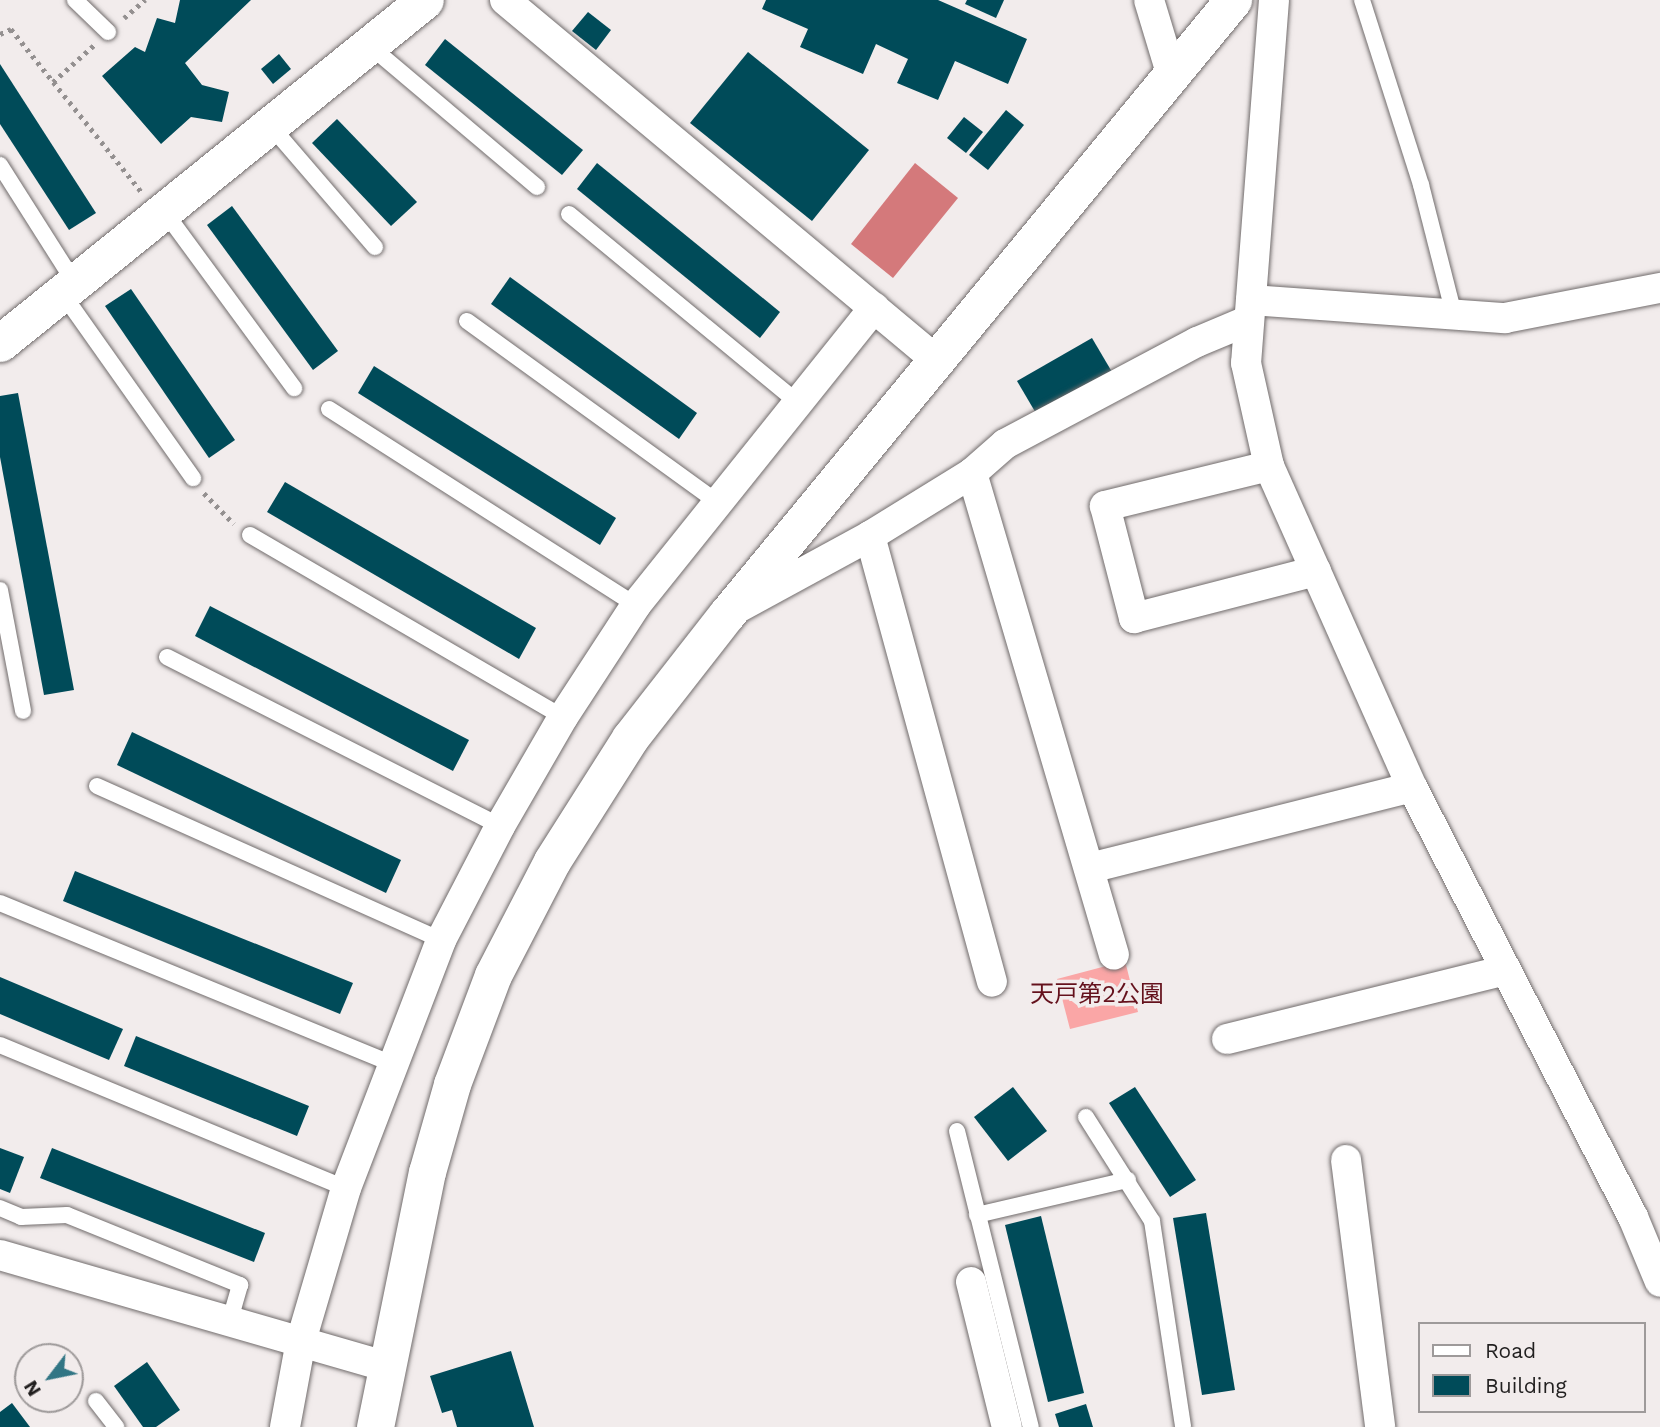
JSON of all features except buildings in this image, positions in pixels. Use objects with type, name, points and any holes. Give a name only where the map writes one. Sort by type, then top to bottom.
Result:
[{"type":"street","points":[[0,343],[425,0]]},
{"type":"street","points":[[505,0],[935,359]]},
{"type":"street","points":[[1149,0],[1172,76]]},
{"type":"street","points":[[375,1427],[430,1158],[493,975],[591,797],[727,614],[1233,0]]},
{"type":"street","points":[[1274,0],[1246,363],[1269,466],[1412,787],[1660,1282]]},
{"type":"street","points":[[727,614],[870,536],[972,473],[1005,444],[1197,342],[1249,311],[1453,311],[1505,318],[1660,288]]},
{"type":"street","points":[[285,1427],[301,1341],[346,1188],[440,940],[500,826],[563,716],[636,606],[716,501],[874,308]]},
{"type":"street","points":[[1269,466],[1105,506],[1134,618],[1316,571]]},
{"type":"street","points":[[972,473],[1114,955]]},
{"type":"street","points":[[870,536],[992,982]]},
{"type":"street","points":[[1090,868],[1412,787]]},
{"type":"street","points":[[1227,1039],[1506,970]]},
{"type":"street","points":[[1346,1160],[1380,1427]]},
{"type":"street","points":[[0,1255],[387,1367]]},
{"type":"street","points":[[971,1282],[1007,1427]]},
{"type":"lane","points":[[75,0],[108,32]]},
{"type":"lane","points":[[1362,0],[1421,185],[1453,311]]},
{"type":"lane","points":[[369,45],[537,187]]},
{"type":"lane","points":[[270,125],[375,247]]},
{"type":"lane","points":[[0,165],[68,288],[193,478]]},
{"type":"lane","points":[[162,213],[294,388]]},
{"type":"lane","points":[[569,214],[797,402]]},
{"type":"lane","points":[[467,321],[716,501]]},
{"type":"lane","points":[[329,410],[636,606]]},
{"type":"lane","points":[[250,535],[563,716]]},
{"type":"lane","points":[[0,590],[23,711]]},
{"type":"lane","points":[[167,657],[500,826]]},
{"type":"lane","points":[[97,786],[440,940]]},
{"type":"lane","points":[[0,903],[392,1064]]},
{"type":"lane","points":[[0,1045],[346,1188]]},
{"type":"lane","points":[[1086,1117],[1128,1180],[1156,1234],[1183,1427]]},
{"type":"lane","points":[[957,1131],[1031,1427]]},
{"type":"lane","points":[[977,1215],[1128,1180]]},
{"type":"lane","points":[[0,1209],[21,1217],[66,1215],[240,1285],[230,1321]]},
{"type":"lane","points":[[96,1401],[116,1427]]},
{"type":"path","points":[[0,34],[11,29],[162,213]]},
{"type":"path","points":[[193,478],[222,516],[250,535]]},
{"type":"green space","name":"天戸第2公園","points":[[1125,961],[1138,1012],[1070,1029],[1057,979]]},
{"type":"shaded area","points":[[915,163],[958,198],[893,278],[851,244]]}]
